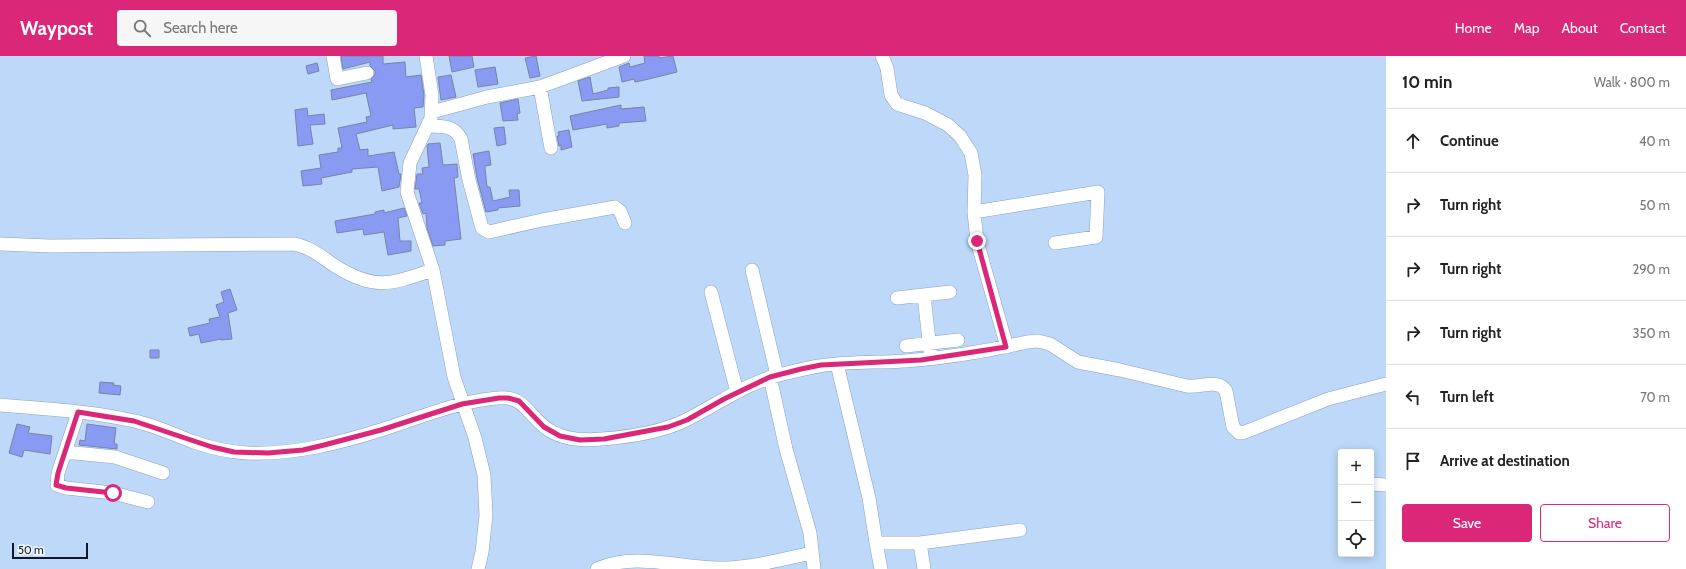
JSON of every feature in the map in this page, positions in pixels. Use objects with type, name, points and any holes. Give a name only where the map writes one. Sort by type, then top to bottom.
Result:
[{"type":"street","points":[[333,56],[337,79],[367,73]]},
{"type":"street","points":[[426,56],[432,89],[432,112],[429,126],[412,157],[407,184],[409,200],[417,220],[432,270],[454,377],[462,404],[475,438],[484,475],[486,494],[485,534],[478,569]]},
{"type":"street","points":[[432,112],[487,97],[540,87],[624,56]]},
{"type":"street","points":[[882,56],[887,68],[891,95],[897,104],[925,113],[948,125],[960,136],[967,146],[974,163],[974,212],[978,248],[1006,347]]},
{"type":"street","points":[[540,87],[551,148]]},
{"type":"street","points":[[429,126],[449,127],[458,134],[461,139],[469,180],[482,228],[489,232],[542,220],[615,207],[619,210],[625,223]]},
{"type":"street","points":[[974,212],[1098,192],[1096,237],[1055,243]]},
{"type":"street","points":[[0,244],[50,246],[289,244],[306,247],[349,273],[378,283],[398,282],[432,270]]},
{"type":"street","points":[[752,270],[774,376],[786,448],[810,533],[814,569]]},
{"type":"street","points":[[711,292],[738,392]]},
{"type":"street","points":[[897,298],[950,292]]},
{"type":"street","points":[[924,296],[931,358]]},
{"type":"street","points":[[906,346],[958,340]]},
{"type":"street","points":[[0,405],[134,421],[212,447],[234,452],[268,453],[303,450],[324,445],[381,430],[462,404],[499,398],[513,398],[524,406],[544,427],[553,432],[580,440],[604,439],[668,427],[687,420],[738,392],[774,376],[821,365],[931,358],[1038,341],[1055,347],[1078,362],[1120,370],[1187,386],[1193,387],[1217,384],[1224,387],[1233,427],[1239,433],[1328,400],[1386,384]]},
{"type":"street","points":[[837,364],[868,498],[881,569]]},
{"type":"street","points":[[77,415],[121,424],[158,435]]},
{"type":"street","points":[[77,415],[57,478],[56,483],[58,486],[113,493],[148,502]]},
{"type":"street","points":[[65,452],[115,458],[163,473]]},
{"type":"street","points":[[1374,484],[1386,485]]},
{"type":"street","points":[[876,543],[920,544],[1020,530]]},
{"type":"street","points":[[920,544],[924,569]]},
{"type":"street","points":[[597,569],[622,562],[662,562],[710,568],[724,568],[744,566],[812,553]]},
{"type":"building","points":[[341,56],[383,56],[383,64],[405,62],[406,77],[421,75],[424,95],[423,107],[414,108],[416,127],[393,129],[393,125],[356,134],[360,150],[368,149],[368,156],[394,152],[399,174],[401,174],[399,187],[382,191],[378,167],[352,169],[352,172],[321,178],[322,184],[303,186],[301,171],[321,168],[319,155],[338,152],[338,148],[342,148],[338,128],[367,122],[366,117],[371,116],[366,93],[332,100],[331,90],[372,82],[371,79],[375,75],[375,71],[370,66],[370,62],[343,69]]},
{"type":"building","points":[[449,56],[472,56],[474,67],[452,72]]},
{"type":"building","points":[[536,56],[540,76],[530,78],[525,58]]},
{"type":"building","points":[[644,56],[659,56],[659,58],[673,56],[677,72],[635,82],[634,79],[622,82],[619,67],[629,63],[630,67],[645,63]]},
{"type":"building","points":[[317,63],[319,71],[308,74],[306,66]]},
{"type":"building","points":[[495,67],[498,84],[478,87],[475,70]]},
{"type":"building","points":[[451,75],[456,97],[441,100],[438,77]]},
{"type":"building","points":[[590,77],[593,94],[608,90],[608,88],[619,87],[619,97],[582,101],[578,81]]},
{"type":"building","points":[[518,99],[520,113],[517,114],[518,120],[503,121],[500,103]]},
{"type":"building","points":[[621,105],[621,109],[644,107],[646,121],[619,123],[619,126],[607,128],[607,124],[573,130],[570,116]]},
{"type":"building","points":[[307,108],[308,116],[324,114],[325,124],[310,125],[313,144],[298,146],[295,110]]},
{"type":"building","points":[[504,127],[506,144],[497,146],[494,128]]},
{"type":"building","points":[[569,130],[572,147],[561,150],[561,145],[559,146],[557,136],[559,136],[558,132]]},
{"type":"building","points":[[440,143],[443,165],[457,164],[458,177],[454,178],[461,239],[445,241],[445,245],[433,246],[427,228],[426,213],[423,214],[419,203],[422,203],[419,189],[415,189],[417,174],[423,174],[422,168],[429,167],[428,144]]},
{"type":"building","points":[[489,151],[491,165],[485,166],[485,168],[487,187],[490,187],[493,201],[510,197],[509,190],[519,190],[520,206],[498,208],[498,210],[486,212],[477,178],[473,154]]},
{"type":"building","points":[[404,208],[407,216],[398,218],[400,241],[411,241],[411,251],[388,255],[384,232],[364,235],[363,229],[337,233],[335,221],[375,214],[375,212],[384,210],[384,213]]},
{"type":"building","points":[[230,289],[237,310],[228,313],[232,339],[221,339],[201,343],[199,334],[190,336],[188,328],[210,323],[209,319],[220,317],[216,305],[224,302],[221,292]]},
{"type":"building","points":[[150,350],[159,350],[159,358],[150,358]]},
{"type":"building","points":[[100,382],[114,383],[113,385],[121,386],[120,395],[99,393]]},
{"type":"building","points":[[17,424],[30,427],[28,433],[52,436],[50,454],[24,450],[22,457],[9,453]]},
{"type":"building","points":[[87,424],[116,428],[114,444],[117,444],[117,449],[79,445],[80,440],[85,441]]},
{"type":"route","points":[[113,493],[66,488],[56,485],[58,473],[78,412],[114,417],[151,425],[196,443],[234,452],[268,453],[303,450],[324,445],[381,430],[462,404],[499,398],[513,398],[519,401],[544,427],[560,436],[580,440],[604,439],[649,432],[668,427],[687,420],[724,399],[770,377],[801,369],[821,365],[921,360],[1006,347],[977,241]]}]
